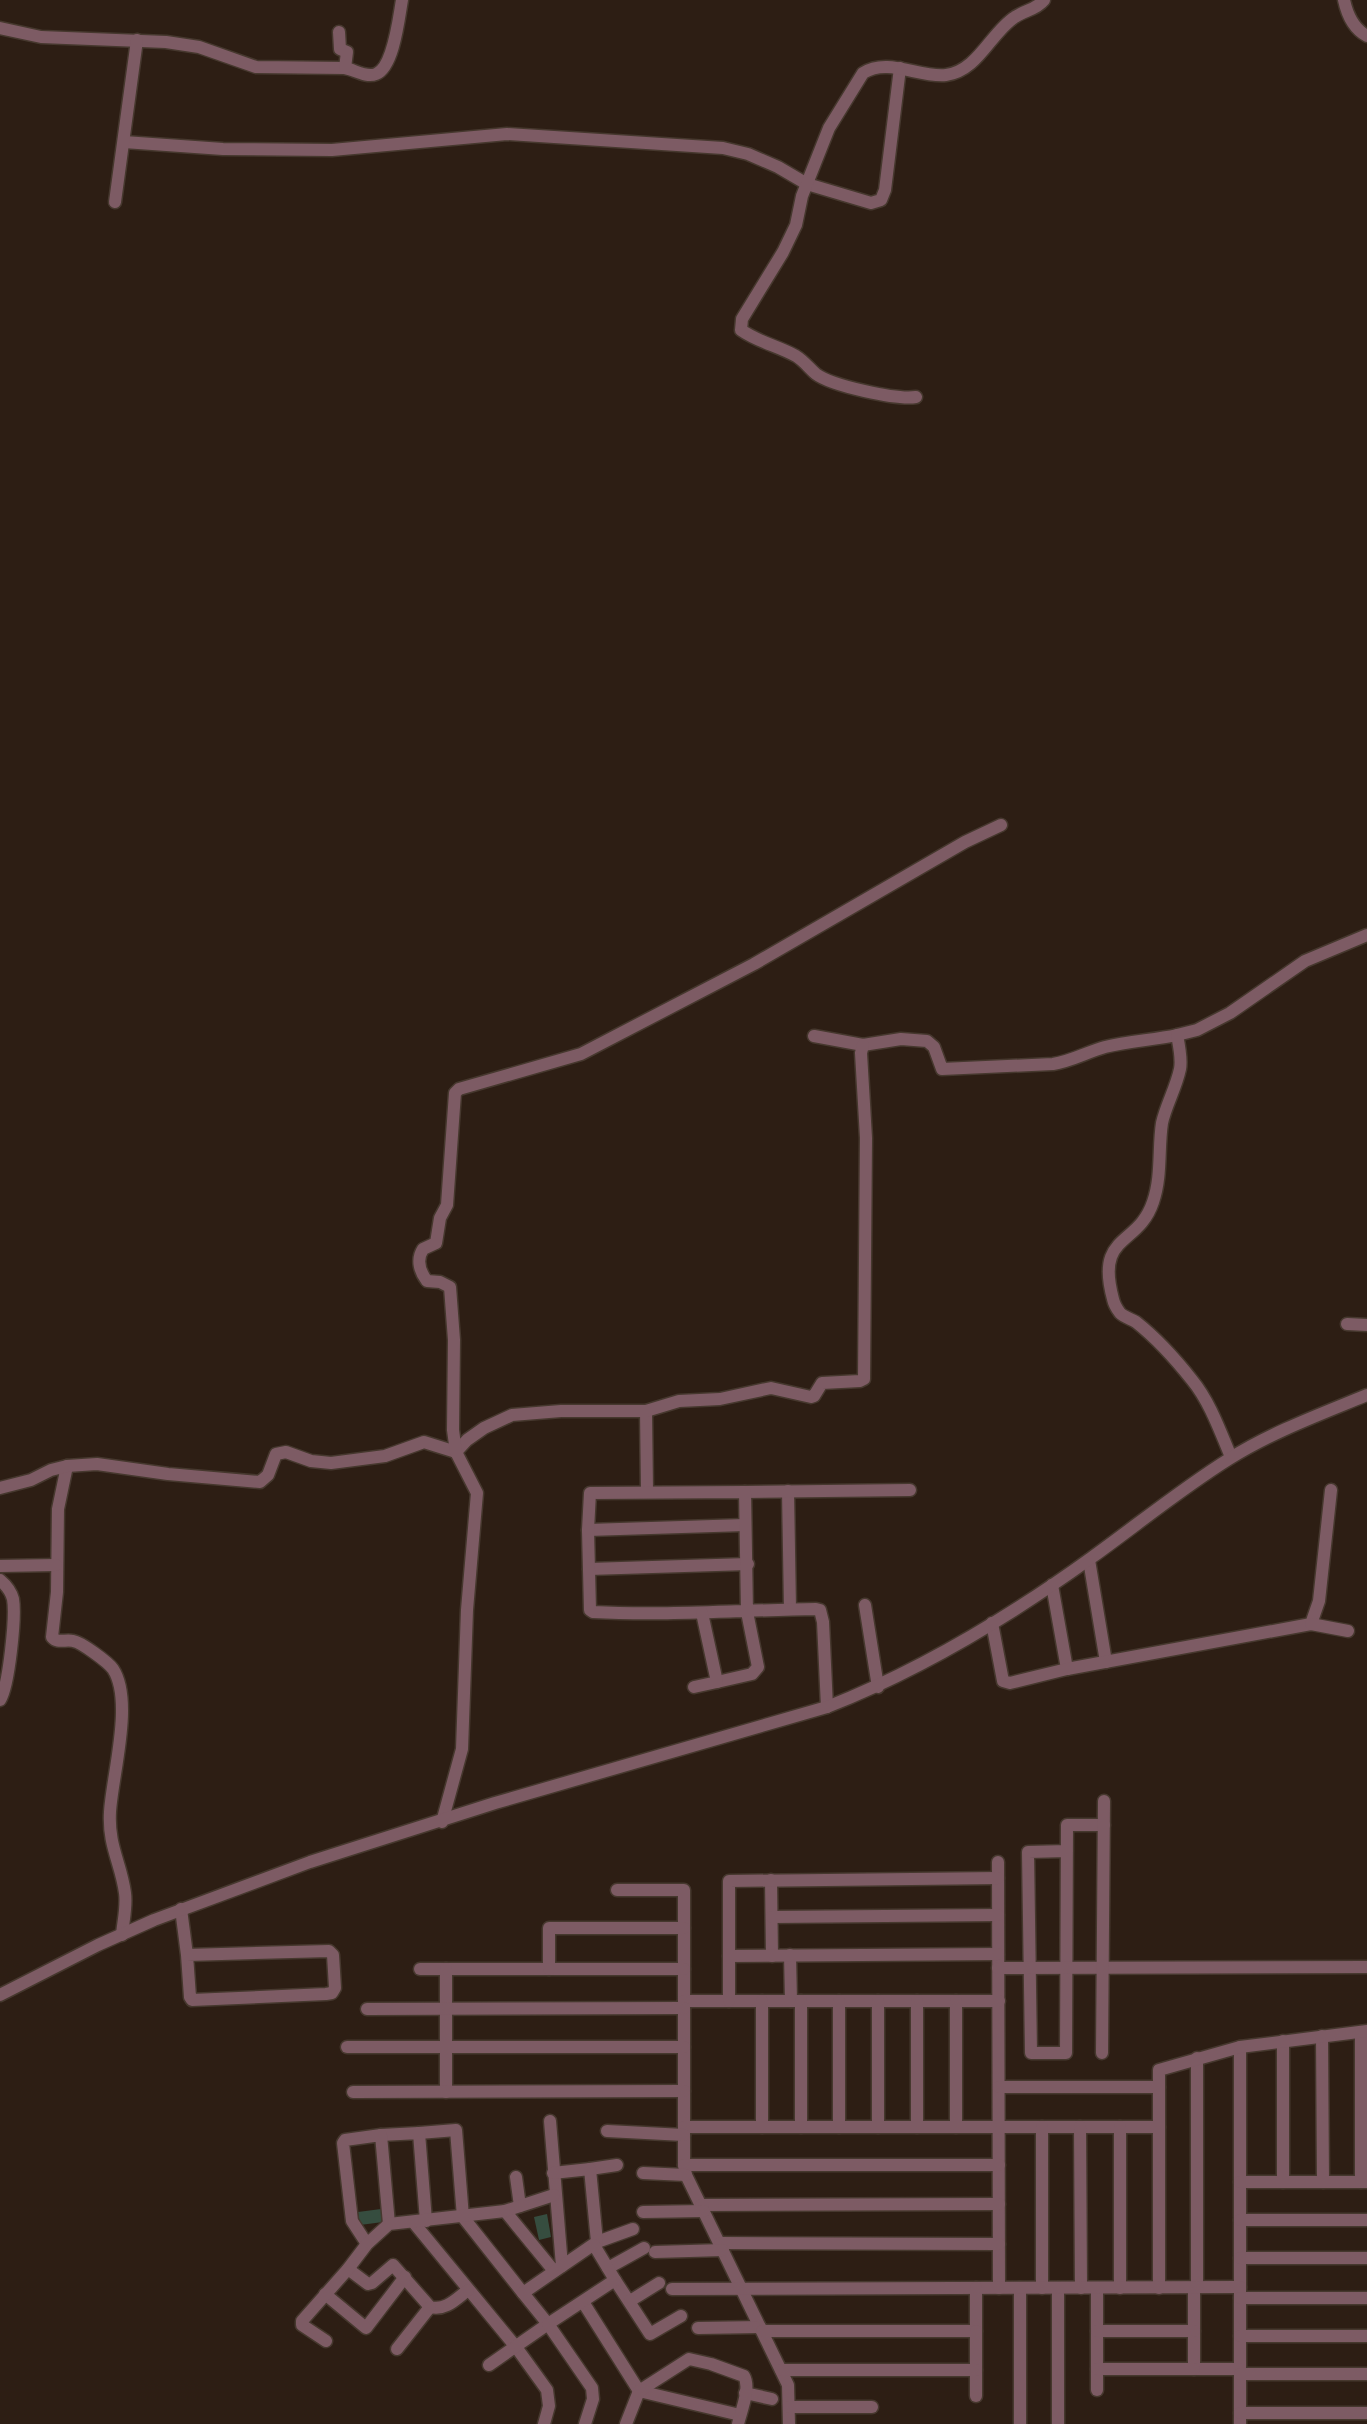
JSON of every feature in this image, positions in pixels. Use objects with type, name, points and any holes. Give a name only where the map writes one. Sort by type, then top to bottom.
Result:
[{"type":"street","points":[[0,28],[41,37],[137,40],[199,47],[256,66],[345,68],[357,73],[374,75],[382,69],[394,43],[402,0]]},
{"type":"street","points":[[916,397],[896,397],[828,380],[817,374],[796,356],[750,336],[741,330],[742,319],[783,252],[796,225],[807,184],[828,128],[863,73],[871,68],[900,68],[935,75],[947,75],[959,71],[980,54],[1014,17],[1032,10],[1044,0]]},
{"type":"street","points":[[1344,0],[1352,22],[1367,36]]},
{"type":"street","points":[[339,32],[340,49],[347,52],[345,68]]},
{"type":"street","points":[[115,202],[137,40]]},
{"type":"street","points":[[124,142],[223,149],[332,150],[507,134],[723,148],[748,154],[778,166],[807,184],[872,202],[881,200],[885,190],[900,68]]},
{"type":"street","points":[[442,1822],[462,1749],[467,1610],[477,1493],[456,1452],[453,1430],[454,1340],[450,1287],[440,1282],[427,1281],[421,1273],[419,1258],[423,1249],[436,1243],[440,1218],[447,1205],[455,1094],[459,1089],[581,1054],[740,972],[965,842],[1001,825]]},
{"type":"street","points":[[814,1036],[863,1046],[901,1039],[920,1039],[927,1041],[934,1047],[942,1069],[996,1068],[1067,1062],[1103,1048],[1197,1030],[1230,1013],[1305,960],[1367,935]]},
{"type":"street","points":[[1177,1035],[1180,1069],[1162,1124],[1159,1174],[1153,1202],[1145,1220],[1123,1238],[1112,1252],[1108,1269],[1113,1298],[1120,1313],[1135,1321],[1151,1335],[1192,1380],[1214,1417],[1231,1457]]},
{"type":"street","points":[[456,1452],[467,1440],[484,1428],[512,1415],[561,1411],[646,1410],[679,1402],[720,1399],[771,1388],[810,1397],[814,1396],[822,1382],[860,1381],[864,1379],[866,1138],[861,1053],[863,1046]]},
{"type":"street","points":[[1347,1324],[1367,1324]]},
{"type":"street","points":[[0,1995],[122,1935],[181,1909],[310,1862],[442,1822],[495,1803],[827,1707],[878,1687],[942,1654],[1052,1585],[1089,1560],[1192,1483],[1231,1457],[1301,1422],[1367,1395]]},
{"type":"street","points":[[646,1410],[647,1491]]},
{"type":"street","points":[[0,1488],[32,1480],[51,1470],[67,1466],[97,1464],[260,1482],[268,1475],[276,1454],[281,1452],[311,1462],[331,1463],[385,1456],[424,1442],[456,1452]]},
{"type":"street","points":[[67,1466],[58,1509],[57,1592],[52,1637],[57,1641],[73,1641],[80,1644],[102,1659],[113,1669],[119,1690],[120,1736],[110,1812],[113,1853],[126,1896],[122,1935]]},
{"type":"street","points":[[827,1707],[821,1613],[816,1609],[747,1612],[593,1612],[590,1610],[588,1530],[590,1493],[910,1490]]},
{"type":"street","points":[[1311,1624],[1319,1601],[1331,1490]]},
{"type":"street","points":[[788,1491],[790,1609]]},
{"type":"street","points":[[694,1687],[757,1671],[758,1666],[747,1612],[748,1564],[745,1492]]},
{"type":"street","points":[[588,1530],[745,1525]]},
{"type":"street","points":[[1089,1560],[1106,1662]]},
{"type":"street","points":[[0,1566],[56,1564]]},
{"type":"street","points":[[589,1569],[748,1564]]},
{"type":"street","points":[[0,1580],[7,1586],[12,1598],[13,1614],[7,1684],[0,1700]]},
{"type":"street","points":[[1052,1585],[1067,1669]]},
{"type":"street","points":[[865,1605],[878,1687]]},
{"type":"street","points":[[702,1612],[717,1682]]},
{"type":"street","points":[[992,1623],[1003,1681],[1010,1683],[1067,1669],[1311,1624],[1348,1632]]},
{"type":"street","points":[[1102,2053],[1104,1801]]},
{"type":"street","points":[[1067,1852],[1028,1852],[1031,2053],[1066,2053],[1066,1968],[1067,1852],[1067,1825],[1104,1825]]},
{"type":"street","points":[[998,1862],[999,2288]]},
{"type":"street","points":[[729,2001],[729,1881],[998,1878]]},
{"type":"street","points":[[771,1880],[772,1956]]},
{"type":"street","points":[[616,1890],[684,1890],[685,2170],[788,2385],[789,2424]]},
{"type":"street","points":[[181,1909],[190,1997],[192,2000],[326,1994],[332,1993],[335,1988],[333,1955],[329,1951],[187,1955]]},
{"type":"street","points":[[772,1917],[998,1915]]},
{"type":"street","points":[[549,1969],[549,1928],[684,1928]]},
{"type":"street","points":[[729,1956],[998,1954]]},
{"type":"street","points":[[790,1955],[796,2001],[801,2127]]},
{"type":"street","points":[[998,1968],[1367,1967]]},
{"type":"street","points":[[420,1969],[684,1969]]},
{"type":"street","points":[[446,1969],[446,2092]]},
{"type":"street","points":[[367,2009],[684,2005],[729,2001],[999,2001]]},
{"type":"street","points":[[762,2001],[762,2127]]},
{"type":"street","points":[[839,2001],[839,2127]]},
{"type":"street","points":[[878,2001],[878,2127]]},
{"type":"street","points":[[917,2001],[917,2127]]},
{"type":"street","points":[[956,2001],[956,2127]]},
{"type":"street","points":[[1159,2288],[1159,2070],[1240,2047],[1364,2031],[1364,2182],[1240,2182]]},
{"type":"street","points":[[1322,2036],[1323,2182]]},
{"type":"street","points":[[1283,2041],[1283,2182]]},
{"type":"street","points":[[347,2047],[684,2047]]},
{"type":"street","points":[[1240,2047],[1240,2419],[1367,2413]]},
{"type":"street","points":[[1194,2369],[1197,2058]]},
{"type":"street","points":[[999,2087],[1159,2087]]},
{"type":"street","points":[[353,2092],[684,2091]]},
{"type":"street","points":[[550,2121],[558,2268]]},
{"type":"street","points":[[607,2131],[684,2131],[762,2127],[1159,2127]]},
{"type":"street","points":[[1042,2127],[1042,2288]]},
{"type":"street","points":[[1080,2127],[1080,2288]]},
{"type":"street","points":[[1120,2127],[1120,2288]]},
{"type":"street","points":[[367,2244],[352,2221],[343,2143],[349,2139],[381,2135],[456,2130],[463,2217],[548,2324],[592,2388],[593,2399],[585,2424]]},
{"type":"street","points":[[418,2133],[420,2222],[468,2290],[516,2347],[550,2397],[544,2424]]},
{"type":"street","points":[[381,2135],[389,2224]]},
{"type":"street","points":[[553,2173],[617,2164]]},
{"type":"street","points":[[643,2173],[685,2170],[999,2165]]},
{"type":"street","points":[[590,2169],[596,2244],[615,2280],[650,2334],[681,2316]]},
{"type":"street","points":[[516,2177],[520,2206]]},
{"type":"street","points":[[326,2341],[301,2323],[367,2244],[389,2224],[505,2211],[554,2195]]},
{"type":"street","points":[[643,2212],[702,2208],[999,2204]]},
{"type":"street","points":[[505,2211],[558,2268]]},
{"type":"street","points":[[1240,2220],[1367,2220]]},
{"type":"street","points":[[523,2293],[596,2244],[633,2229]]},
{"type":"street","points":[[608,2268],[650,2250],[721,2247],[999,2244]]},
{"type":"street","points":[[1240,2258],[1367,2258]]},
{"type":"street","points":[[348,2269],[368,2284],[372,2283],[391,2265],[398,2268],[430,2307],[443,2308],[468,2290]]},
{"type":"street","points":[[325,2294],[366,2328],[405,2277]]},
{"type":"street","points":[[489,2365],[615,2280]]},
{"type":"street","points":[[630,2302],[658,2283]]},
{"type":"street","points":[[672,2290],[742,2288],[1196,2288],[1240,2293],[1367,2298]]},
{"type":"street","points":[[976,2288],[976,2396]]},
{"type":"street","points":[[1020,2288],[1020,2424]]},
{"type":"street","points":[[1058,2288],[1058,2424]]},
{"type":"street","points":[[1097,2288],[1097,2390]]},
{"type":"street","points":[[584,2302],[639,2391],[739,2419],[746,2380],[744,2376],[694,2359],[685,2361],[639,2391],[630,2423]]},
{"type":"street","points":[[397,2349],[430,2307]]},
{"type":"street","points":[[698,2328],[976,2331]]},
{"type":"street","points":[[1097,2331],[1194,2330]]},
{"type":"street","points":[[1240,2336],[1367,2336]]},
{"type":"street","points":[[1097,2369],[1194,2369],[1240,2372],[1367,2374]]},
{"type":"street","points":[[781,2370],[976,2370]]},
{"type":"street","points":[[745,2393],[772,2399]]},
{"type":"street","points":[[789,2407],[872,2407]]},
{"type":"green space","points":[[381,2209],[383,2222],[360,2225],[358,2212]]},
{"type":"green space","points":[[547,2214],[551,2237],[539,2240],[534,2217]]}]
